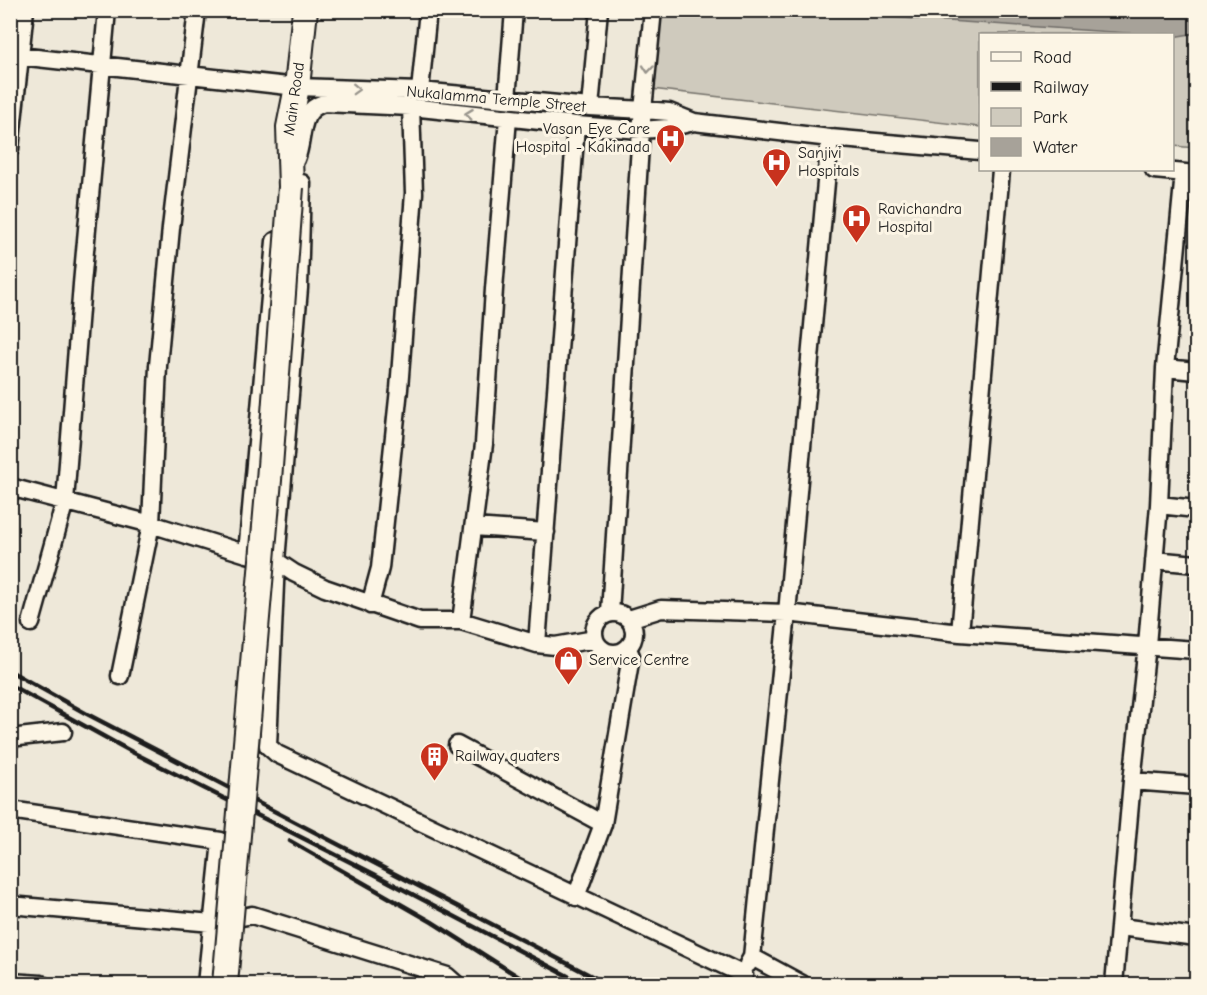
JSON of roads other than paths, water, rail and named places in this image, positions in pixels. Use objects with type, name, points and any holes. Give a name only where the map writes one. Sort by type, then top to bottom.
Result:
[{"type":"highway","name":"Main Road","points":[[225,984],[269,480],[292,167],[289,128],[297,87],[305,10]]},
{"type":"street","points":[[10,149],[15,55],[26,10]]},
{"type":"street","points":[[31,623],[65,501],[106,10]]},
{"type":"street","points":[[120,676],[151,524],[158,366],[171,228],[197,10]]},
{"type":"street","points":[[420,91],[428,10]]},
{"type":"street","points":[[507,99],[514,10]]},
{"type":"street","points":[[590,107],[599,10]]},
{"type":"street","points":[[610,614],[641,129],[653,10]]},
{"type":"street","name":"Nukalamma Temple Street","points":[[15,55],[297,87],[420,91],[669,112],[694,122],[830,138],[979,151]]},
{"type":"street","name":"Nukalamma Temple Street","points":[[292,167],[306,115],[313,106],[324,103],[411,107],[576,125],[641,129],[668,128],[694,122]]},
{"type":"street","points":[[370,605],[380,568],[399,389],[414,193],[411,107]]},
{"type":"street","points":[[461,621],[484,444],[508,118]]},
{"type":"street","points":[[537,644],[576,125]]},
{"type":"street","points":[[246,554],[279,185],[292,167],[302,188],[299,288],[276,561],[268,746],[277,754],[576,897],[741,980],[752,957],[787,613],[830,138]]},
{"type":"street","points":[[960,633],[1001,171]]},
{"type":"street","points":[[1114,984],[1159,505],[1165,368],[1190,174],[1163,171]]},
{"type":"street","points":[[1165,368],[1197,371]]},
{"type":"street","points":[[10,487],[151,524],[246,554],[276,561],[294,573],[325,588],[420,621],[461,621],[537,644],[555,646],[595,639]]},
{"type":"street","points":[[1159,505],[1197,509]]},
{"type":"street","points":[[474,526],[546,532]]},
{"type":"street","points":[[1154,561],[1197,564]]},
{"type":"street","points":[[629,619],[661,609],[787,613],[960,633],[1197,650]]},
{"type":"street","points":[[617,613],[629,619],[635,631],[628,648],[615,653],[598,645],[594,632],[599,620],[610,614],[617,613]]},
{"type":"street","points":[[576,897],[603,824],[631,656],[628,648]]},
{"type":"street","points":[[10,738],[63,732]]},
{"type":"street","points":[[457,745],[603,824]]},
{"type":"street","points":[[1132,781],[1197,786]]},
{"type":"street","points":[[10,810],[220,841],[206,984]]},
{"type":"street","points":[[10,905],[212,923],[252,915],[447,976],[456,984]]},
{"type":"street","points":[[1120,927],[1197,937]]},
{"type":"street","points":[[752,957],[802,984]]},
{"type":"street","points":[[10,982],[41,984]]},
{"type":"water","points":[[828,11],[1196,11],[1196,33],[1174,37],[1174,33],[1126,33],[830,13]]},
{"type":"railway","points":[[10,671],[87,714],[607,984]]},
{"type":"railway","points":[[10,685],[132,752],[374,874],[583,984]]},
{"type":"railway","points":[[290,841],[432,922],[530,984]]},
{"type":"place","name":"Vasan Eye Care Hospital - Kakinada","points":[[671,164]]},
{"type":"place","name":"Sanjivi Hospitals","points":[[777,188]]},
{"type":"place","name":"Ravichandra Hospital","points":[[857,244]]},
{"type":"place","name":"Service Centre","points":[[568,686]]},
{"type":"place","name":"Railway quaters","points":[[434,782]]}]
